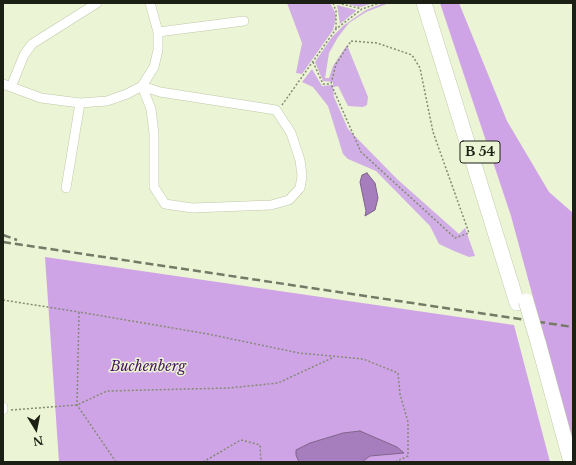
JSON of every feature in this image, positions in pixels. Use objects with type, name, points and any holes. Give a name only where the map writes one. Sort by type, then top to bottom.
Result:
[{"type":"highway","name":"B 54","points":[[424,3],[522,302]]},
{"type":"highway","name":"B 54","points":[[433,3],[571,462]]},
{"type":"highway","name":"B 54","points":[[534,343],[561,462]]},
{"type":"street","points":[[97,3],[32,44],[24,55],[7,86],[41,98],[80,103],[107,101],[142,86],[154,67],[158,50],[158,32],[150,3]]},
{"type":"street","points":[[158,32],[244,21]]},
{"type":"street","points":[[142,86],[160,92],[276,110],[291,133],[300,160],[302,176],[300,188],[288,200],[271,205],[192,208],[177,207],[165,204],[154,187],[152,173],[154,134],[151,109],[142,86]]},
{"type":"street","points":[[66,188],[80,103]]},
{"type":"path","points":[[333,3],[336,15],[336,29]]},
{"type":"path","points":[[338,3],[362,9]]},
{"type":"path","points":[[276,110],[336,29],[362,9],[379,3]]},
{"type":"path","points":[[351,41],[377,43],[412,55],[420,68],[433,132],[469,233],[455,238],[361,152],[331,84],[336,64],[351,41]]},
{"type":"path","points":[[312,62],[323,84],[331,84]]},
{"type":"path","points":[[3,300],[208,334],[299,353],[362,359],[398,373],[400,394],[408,422],[408,456],[395,462]]},
{"type":"path","points":[[79,312],[77,405],[116,462]]},
{"type":"path","points":[[3,409],[77,405],[107,391],[229,388],[278,383],[334,357]]},
{"type":"path","points":[[203,462],[242,440],[260,445],[262,462]]},
{"type":"shaded area","points":[[287,3],[330,3],[335,12],[336,18],[333,30],[302,74],[296,73],[302,43]]},
{"type":"shaded area","points":[[343,3],[374,3],[360,7]]},
{"type":"shaded area","points":[[384,3],[389,3],[366,12],[349,23],[338,37],[329,53],[325,78],[329,78],[333,66],[347,45],[368,97],[367,105],[363,107],[348,106],[338,86],[333,87],[334,97],[348,129],[397,179],[459,234],[465,228],[475,256],[469,257],[439,244],[430,226],[376,171],[348,159],[343,154],[328,106],[313,87],[302,82],[312,69],[322,86],[333,85],[333,82],[323,81],[315,62],[332,37],[343,26],[366,10]]},
{"type":"shaded area","points":[[337,5],[356,10],[356,11],[340,24]]},
{"type":"shaded area","points":[[367,173],[375,183],[378,198],[375,210],[365,216],[366,211],[360,182],[362,175]]},
{"type":"shaded area","points":[[360,431],[397,447],[404,453],[370,456],[362,462],[299,462],[296,455],[296,450],[310,443],[343,433]]},
{"type":"green space","points":[[440,3],[459,3],[507,121],[549,192],[573,213],[573,445],[511,216]]},
{"type":"green space","name":"Buchenberg","points":[[45,257],[514,325],[550,462],[362,462],[370,456],[404,453],[397,447],[360,431],[343,433],[310,443],[296,455],[299,462],[59,462]]},
{"type":"railway","points":[[3,235],[17,240]]},
{"type":"railway","points":[[3,242],[573,327]]}]
